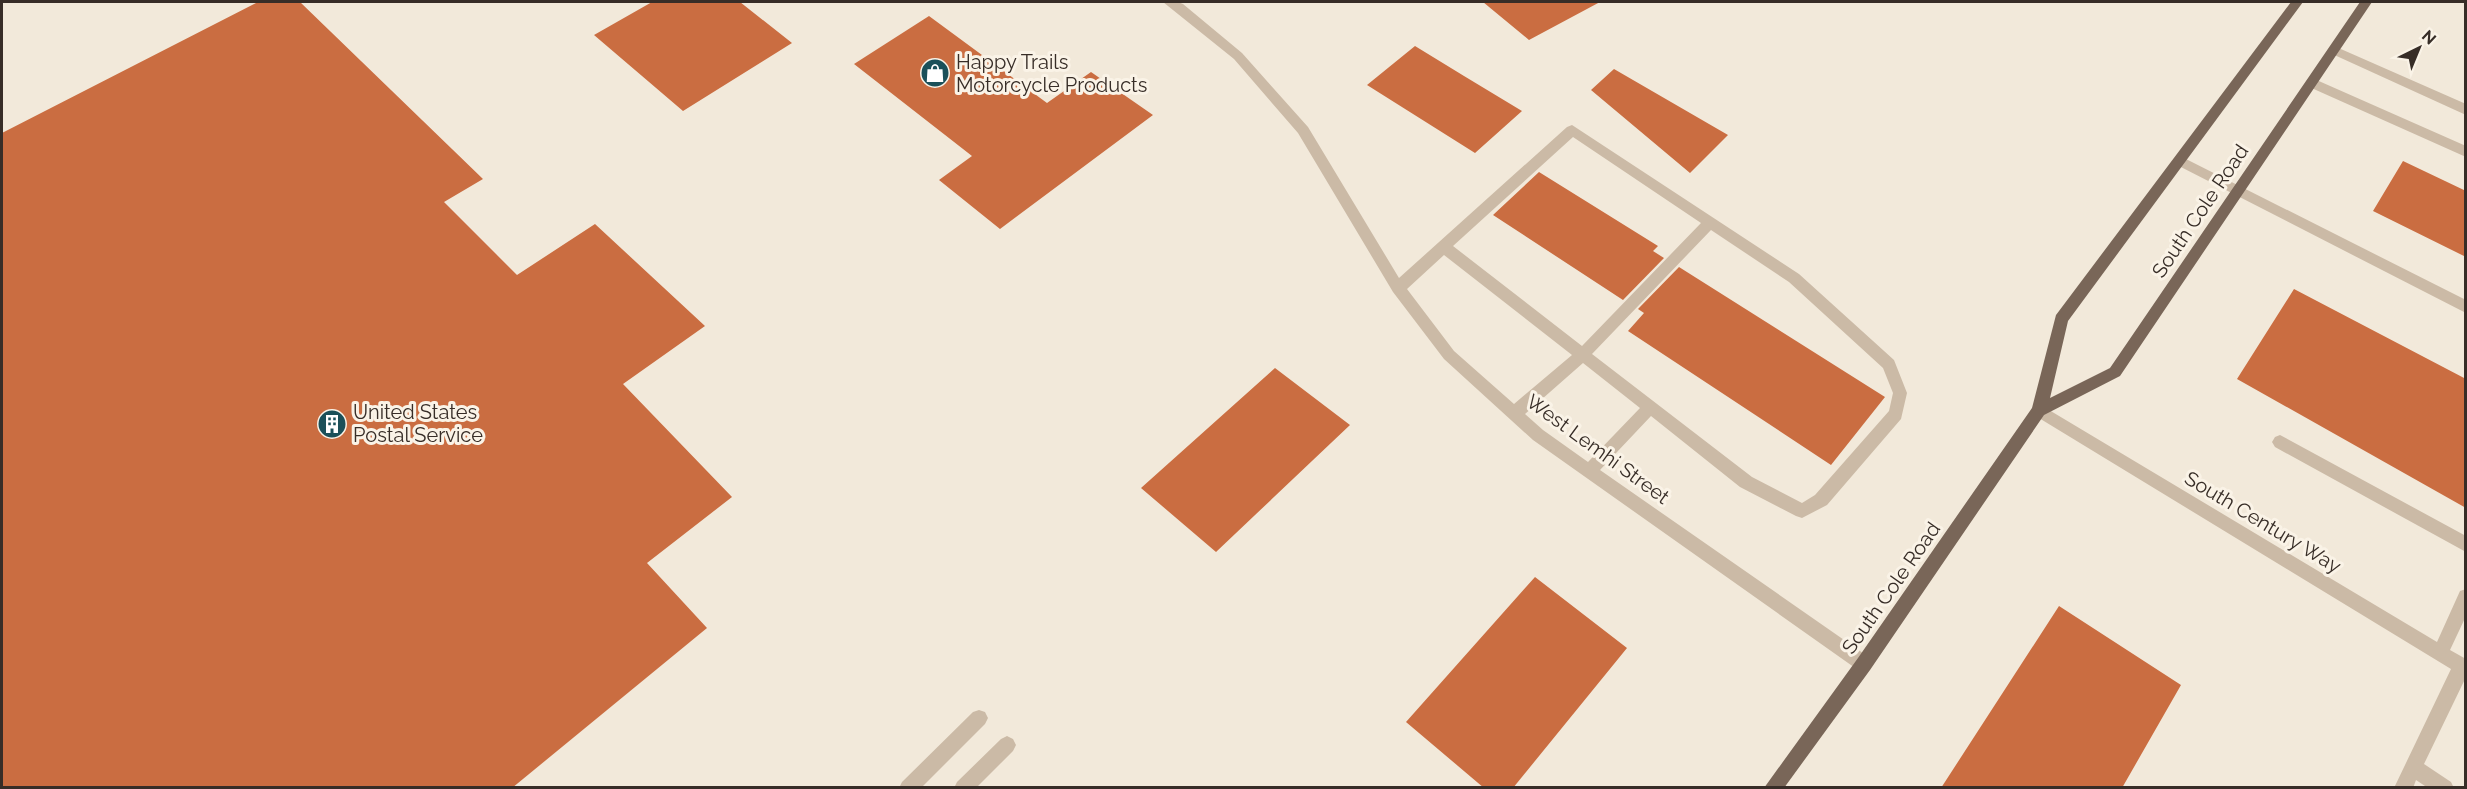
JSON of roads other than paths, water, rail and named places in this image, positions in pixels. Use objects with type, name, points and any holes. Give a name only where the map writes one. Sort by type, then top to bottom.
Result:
[{"type":"main road","name":"South Cole Road","points":[[1773,788],[1864,664],[2039,410],[2061,319],[2297,2]]},
{"type":"main road","name":"South Cole Road","points":[[2039,410],[2115,372],[2240,191],[2366,2]]},
{"type":"street","name":"West Lemhi Street","points":[[1169,2],[1179,7],[1238,56],[1303,130],[1398,288],[1449,354],[1538,435],[1864,664]]},
{"type":"street","points":[[2334,50],[2466,110]]},
{"type":"street","points":[[2312,83],[2466,152]]},
{"type":"street","points":[[1398,288],[1572,130],[1794,278],[1889,364],[1900,393],[1896,414],[1821,500],[1802,511],[1746,482],[1444,247]]},
{"type":"street","points":[[2180,161],[2466,307]]},
{"type":"street","points":[[1514,414],[1582,354],[1710,222]]},
{"type":"street","points":[[1589,471],[1650,407]]},
{"type":"street","name":"South Century Way","points":[[2039,410],[2464,668]]},
{"type":"street","points":[[2280,441],[2466,545]]},
{"type":"street","points":[[2440,654],[2466,596]]},
{"type":"street","points":[[2403,788],[2464,668]]},
{"type":"street","points":[[908,788],[979,718]]},
{"type":"street","points":[[963,788],[1007,745]]},
{"type":"street","points":[[2413,767],[2445,788]]},
{"type":"place","name":"Happy Trails Motorcycle Products","points":[[935,73]]},
{"type":"place","name":"United States Postal Service","points":[[332,424]]}]
